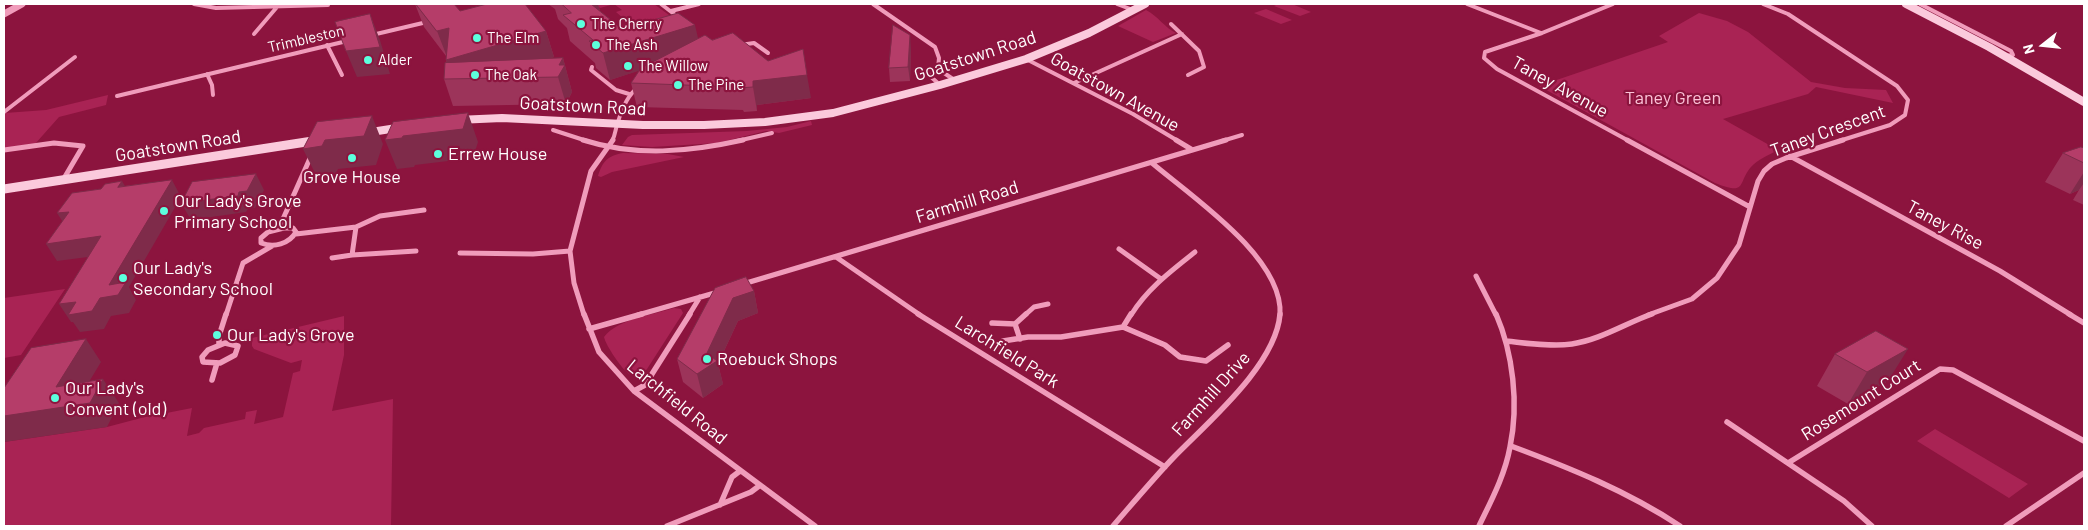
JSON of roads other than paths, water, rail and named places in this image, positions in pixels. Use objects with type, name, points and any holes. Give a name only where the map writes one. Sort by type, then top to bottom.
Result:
[{"type":"main road","name":"Goatstown Road","points":[[444,121],[502,118],[617,124],[704,125],[796,118],[846,110],[956,81],[1026,59],[1089,33],[1144,4]]},
{"type":"main road","points":[[1906,4],[2004,56],[2084,102]]},
{"type":"main road","points":[[357,134],[416,125]]},
{"type":"main road","name":"Goatstown Road","points":[[4,189],[319,142]]},
{"type":"street","points":[[4,14],[22,4]]},
{"type":"street","points":[[194,4],[216,8],[328,5]]},
{"type":"street","points":[[661,4],[686,24]]},
{"type":"street","points":[[672,11],[699,4]]},
{"type":"street","points":[[872,4],[935,46],[938,69],[930,76],[940,85]]},
{"type":"street","points":[[1117,4],[1133,10]]},
{"type":"street","points":[[1467,4],[1542,33]]},
{"type":"street","name":"Taney Avenue","points":[[1614,4],[1542,33],[1493,48],[1485,52],[1484,58],[1497,69],[1750,207]]},
{"type":"street","name":"Taney Crescent","points":[[1506,341],[1554,345],[1572,344],[1589,340],[1643,316],[1692,298],[1717,278],[1739,245],[1758,181],[1764,171],[1772,164],[1790,156],[1890,125],[1906,115],[1908,100],[1897,86],[1788,14],[1763,4]]},
{"type":"street","points":[[1920,4],[2013,54],[2004,56]]},
{"type":"street","points":[[254,34],[276,7]]},
{"type":"street","name":"Trimbleston","points":[[362,37],[435,20]]},
{"type":"street","points":[[1171,24],[1199,51],[1204,67],[1188,75]]},
{"type":"street","points":[[1074,83],[1182,34]]},
{"type":"street","name":"Trimbleston","points":[[116,96],[354,39]]},
{"type":"street","points":[[733,46],[754,43],[768,53]]},
{"type":"street","points":[[327,46],[342,75]]},
{"type":"street","points":[[4,112],[75,57]]},
{"type":"street","name":"Goatstown Avenue","points":[[1026,59],[1133,114],[1190,149]]},
{"type":"street","points":[[592,67],[591,70],[616,90],[629,94]]},
{"type":"street","points":[[938,69],[956,81]]},
{"type":"street","points":[[207,74],[212,85],[213,94]]},
{"type":"street","points":[[617,124],[629,94],[645,82]]},
{"type":"street","name":"Larchfield Road","points":[[617,124],[616,135],[591,171],[570,251],[574,283],[589,329],[599,352],[634,392],[815,526]]},
{"type":"street","points":[[553,130],[606,147],[634,151],[685,150],[712,147],[772,133]]},
{"type":"street","name":"Farmhill Road","points":[[736,287],[1152,163],[1190,149],[1242,135]]},
{"type":"street","points":[[4,150],[55,144],[83,146],[63,180]]},
{"type":"street","points":[[279,228],[312,153]]},
{"type":"street","name":"Taney Rise","points":[[1790,156],[2000,271],[2084,323]]},
{"type":"street","name":"Farmhill Drive","points":[[1113,526],[1164,467],[1252,374],[1271,346],[1280,318],[1281,302],[1264,266],[1250,250],[1152,163]]},
{"type":"street","points":[[219,345],[219,336],[243,263],[272,246],[284,243],[296,234],[356,227],[369,218],[424,210]]},
{"type":"street","points":[[352,256],[356,227]]},
{"type":"street","points":[[272,246],[261,243],[261,238],[268,232],[279,228],[293,228],[296,234]]},
{"type":"street","points":[[1119,249],[1161,279]]},
{"type":"street","points":[[332,258],[416,250]]},
{"type":"street","points":[[460,253],[533,254],[570,251]]},
{"type":"street","points":[[1122,327],[1140,300],[1161,279],[1195,252]]},
{"type":"street","name":"Larchfield Park","points":[[836,257],[924,318],[1164,467]]},
{"type":"street","points":[[1476,276],[1506,341],[1512,402],[1510,446],[1479,526]]},
{"type":"street","points":[[589,329],[727,289]]},
{"type":"street","points":[[634,392],[645,385],[700,297]]},
{"type":"street","points":[[992,323],[1015,324],[1034,307],[1048,304]]},
{"type":"street","points":[[1015,324],[1020,338]]},
{"type":"street","points":[[1003,341],[1020,338],[1061,337],[1122,327],[1165,345],[1180,357],[1206,361],[1228,344]]},
{"type":"street","points":[[231,343],[239,348],[230,359],[217,363],[203,362],[202,357],[208,350],[219,345],[231,343]]},
{"type":"street","points":[[212,380],[217,363]]},
{"type":"street","name":"Rosemount Court","points":[[1788,463],[1940,369],[1953,370],[2084,441]]},
{"type":"street","points":[[1727,422],[1844,502],[1872,526]]},
{"type":"street","points":[[1510,446],[1584,474],[1680,526]]},
{"type":"street","points":[[720,505],[732,477],[740,471]]},
{"type":"street","points":[[2006,526],[2084,473]]},
{"type":"street","points":[[667,526],[751,492],[759,486]]},
{"type":"place","name":"The Cherry","points":[[581,24]]},
{"type":"place","name":"The Elm","points":[[477,38]]},
{"type":"place","name":"The Ash","points":[[596,45]]},
{"type":"place","name":"Alder","points":[[368,60]]},
{"type":"place","name":"The Willow","points":[[628,66]]},
{"type":"place","name":"The Oak","points":[[475,75]]},
{"type":"place","name":"The Pine","points":[[678,85]]},
{"type":"place","name":"Errew House","points":[[438,154]]},
{"type":"place","name":"Grove House","points":[[352,158]]},
{"type":"place","name":"Our Lady's Grove Primary School","points":[[164,211]]},
{"type":"place","name":"Our Lady's Secondary School","points":[[123,278]]},
{"type":"place","name":"Our Lady's Grove","points":[[217,335]]},
{"type":"place","name":"Roebuck Shops","points":[[707,359]]},
{"type":"place","name":"Our Lady's Convent (old)","points":[[55,398]]},
{"type":"park label","name":"Taney Green","points":[[1673,98]]}]
